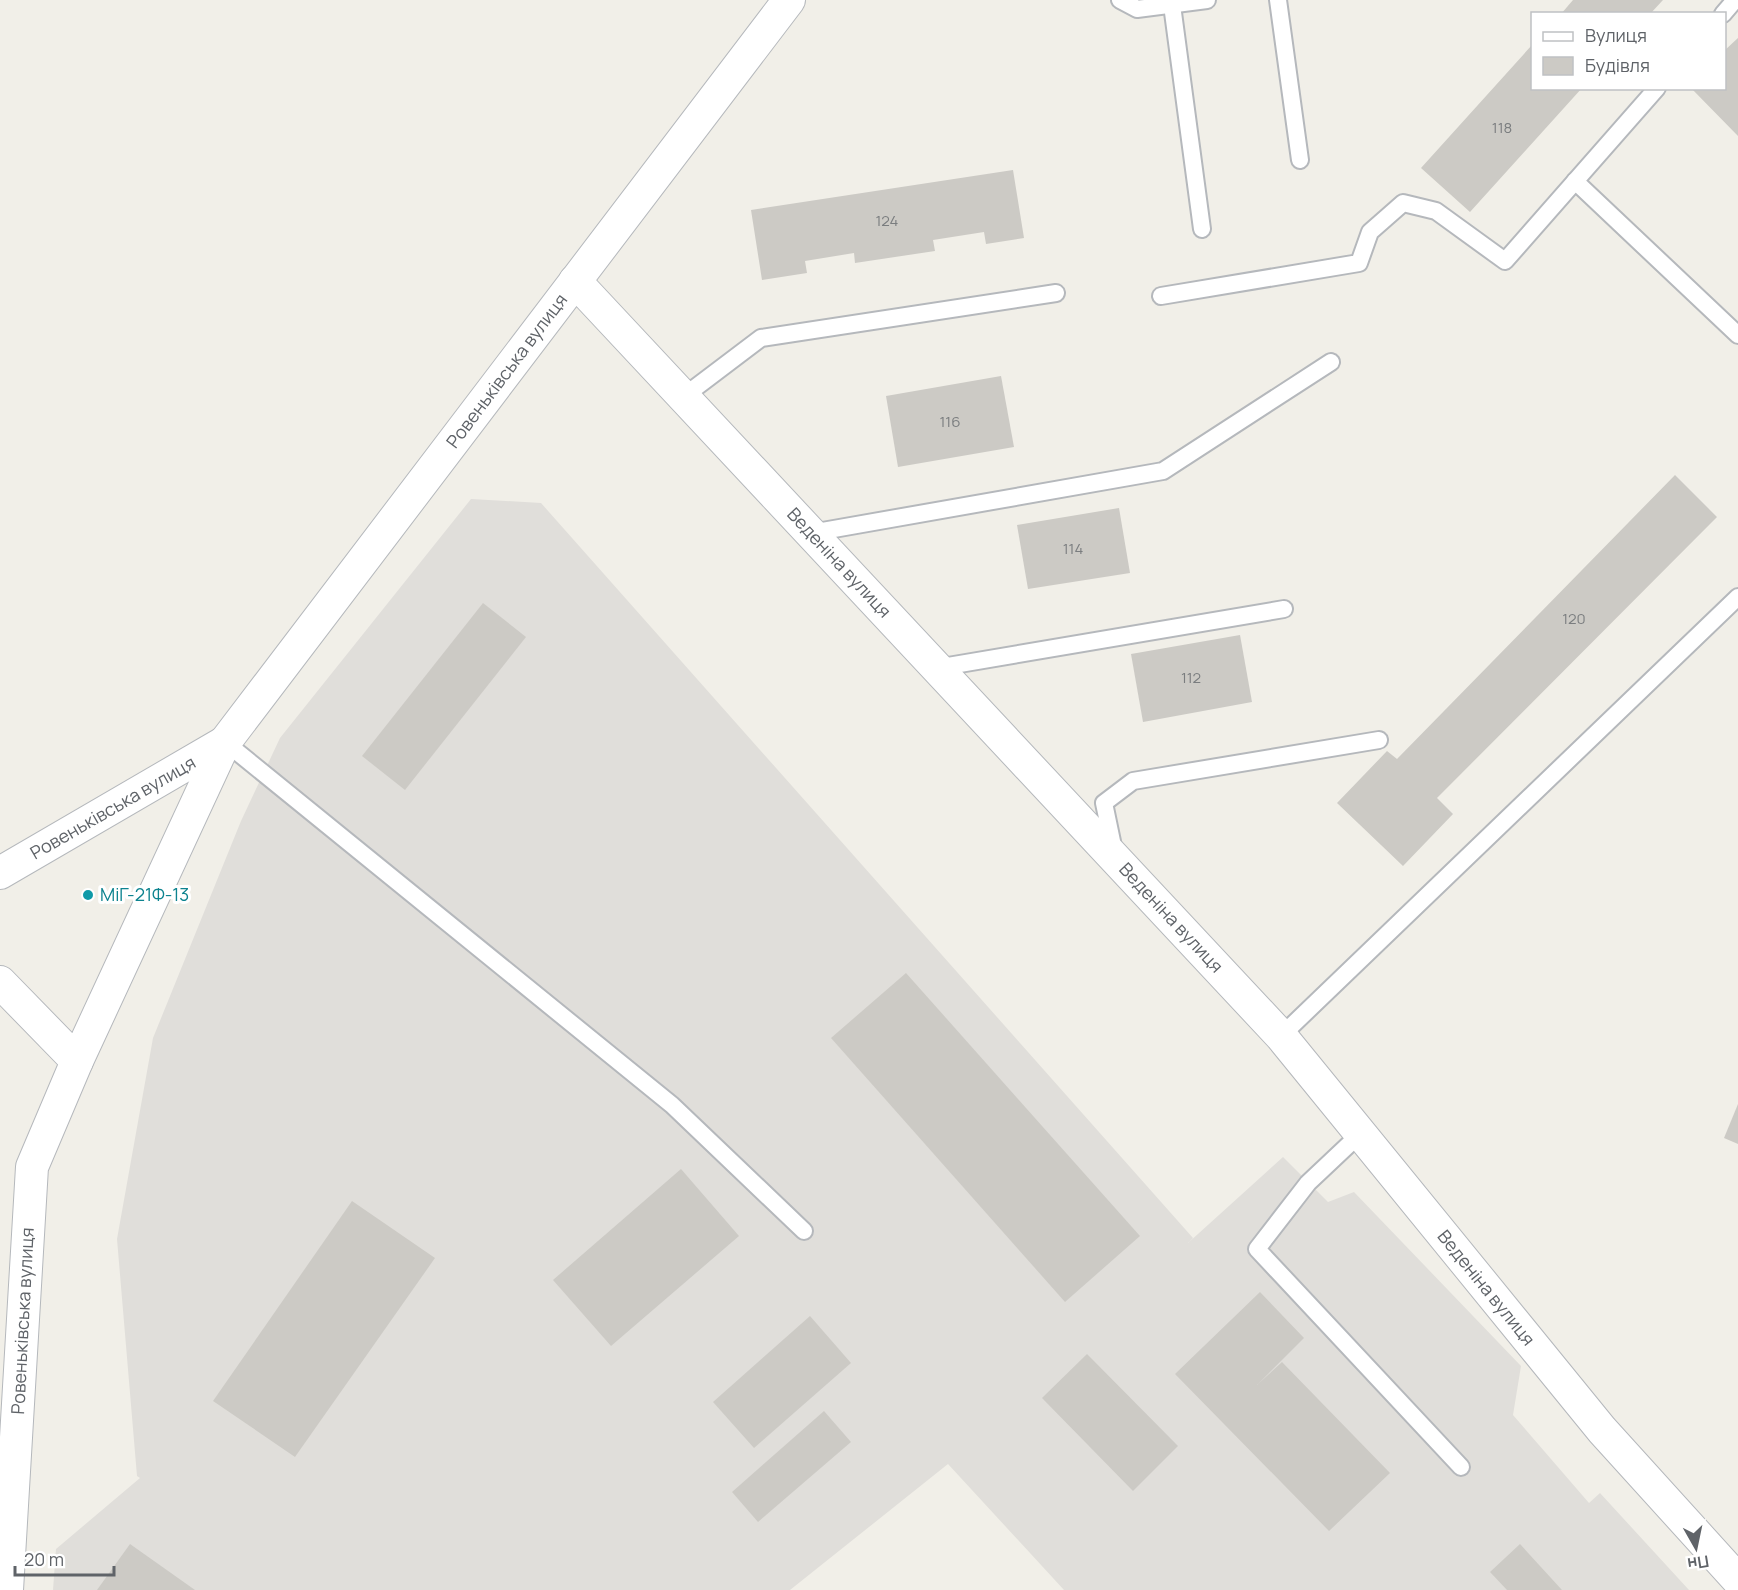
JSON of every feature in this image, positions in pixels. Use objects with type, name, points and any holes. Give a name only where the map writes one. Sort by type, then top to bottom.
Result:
[{"type":"street","name":"Ровеньківська вулиця","points":[[7,1590],[32,1167],[77,1060],[225,742],[789,0]]},
{"type":"street","name":"Веденіна вулиця","points":[[575,281],[1281,1036],[1602,1430],[1738,1580]]},
{"type":"street","name":"Ровеньківська вулиця","points":[[0,873],[225,742]]},
{"type":"street","points":[[0,982],[77,1060]]},
{"type":"lane","points":[[1120,0],[1137,9],[1207,0]]},
{"type":"lane","points":[[1278,0],[1300,160]]},
{"type":"lane","points":[[1725,12],[1735,0]]},
{"type":"lane","points":[[1172,4],[1202,229]]},
{"type":"lane","points":[[1161,296],[1359,263],[1370,232],[1403,203],[1436,211],[1505,261],[1655,90]]},
{"type":"lane","points":[[1575,182],[1738,335]]},
{"type":"lane","points":[[683,397],[761,338],[1056,293]]},
{"type":"lane","points":[[811,533],[1163,471],[1332,362]]},
{"type":"lane","points":[[1281,1036],[1738,597]]},
{"type":"lane","points":[[936,668],[1284,609]]},
{"type":"lane","points":[[1116,860],[1104,803],[1133,781],[1379,740]]},
{"type":"lane","points":[[225,742],[672,1105],[804,1231]]},
{"type":"lane","points":[[1360,1134],[1308,1183],[1257,1250],[1461,1467]]},
{"type":"shaded area","points":[[471,499],[541,503],[1193,1238],[1188,1243],[1283,1157],[1328,1202],[1354,1192],[1521,1366],[1513,1415],[1589,1503],[1600,1493],[1689,1590],[1064,1590],[948,1464],[790,1590],[53,1590],[56,1549],[140,1478],[137,1476],[117,1239],[153,1038],[241,821],[280,738]]},
{"type":"building","points":[[1573,0],[1663,0],[1652,12],[1563,12]]},
{"type":"building","points":[[1738,38],[1738,136],[1693,90],[1726,90],[1726,49]]},
{"type":"building","points":[[1531,46],[1531,90],[1580,90],[1470,212],[1421,168]]},
{"type":"building","points":[[1013,170],[1024,238],[986,244],[984,232],[933,240],[935,251],[855,263],[854,253],[805,261],[807,273],[762,280],[751,210]]},
{"type":"building","points":[[1001,376],[1014,447],[898,467],[886,396]]},
{"type":"building","points":[[1675,475],[1717,517],[1437,798],[1453,814],[1403,866],[1337,803],[1387,751],[1397,759]]},
{"type":"building","points":[[1119,508],[1130,573],[1028,589],[1017,525]]},
{"type":"building","points":[[483,603],[526,637],[405,790],[362,756]]},
{"type":"building","points":[[1240,635],[1252,702],[1143,722],[1131,654]]},
{"type":"building","points":[[906,973],[1140,1236],[1065,1302],[831,1038]]},
{"type":"building","points":[[1738,1104],[1738,1144],[1724,1138]]},
{"type":"building","points":[[681,1169],[739,1236],[611,1346],[553,1280]]},
{"type":"building","points":[[352,1201],[435,1258],[295,1457],[213,1401]]},
{"type":"building","points":[[1260,1292],[1304,1338],[1257,1385],[1282,1362],[1390,1473],[1329,1531],[1175,1374]]},
{"type":"building","points":[[810,1316],[851,1363],[754,1448],[713,1402]]},
{"type":"building","points":[[1087,1354],[1178,1446],[1133,1491],[1042,1398]]},
{"type":"building","points":[[824,1411],[851,1442],[758,1522],[732,1492]]},
{"type":"building","points":[[130,1544],[195,1590],[97,1590]]},
{"type":"building","points":[[1520,1544],[1562,1590],[1507,1590],[1490,1572]]},
{"type":"place","name":"МіГ-21Ф-13","points":[[88,895]]}]
